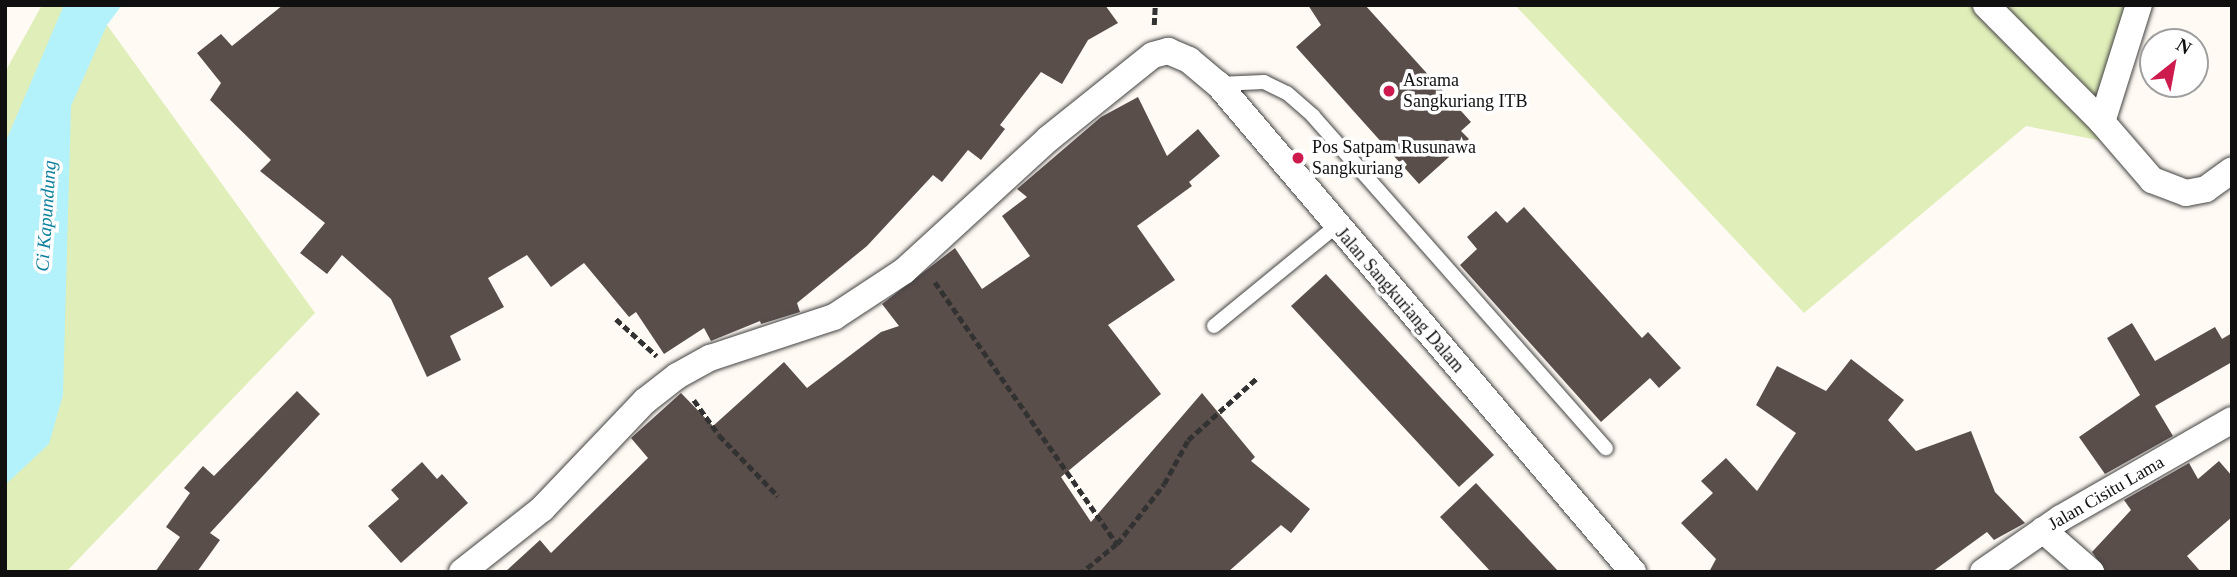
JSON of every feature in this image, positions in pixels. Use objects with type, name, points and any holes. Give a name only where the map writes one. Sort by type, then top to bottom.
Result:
[{"type":"street","points":[[1986,5],[2102,122],[2152,180],[2168,189],[2186,193],[2206,189],[2232,170]]},
{"type":"street","points":[[2102,122],[2139,5]]},
{"type":"street","name":"Jalan Sangkuriang Dalam","points":[[921,257],[1011,170],[1153,55],[1180,54],[1218,84],[1336,226],[1633,572]]},
{"type":"street","points":[[462,572],[542,509],[645,401],[677,376],[710,358],[834,317],[921,257]]},
{"type":"street","name":"Jalan Cisitu Lama","points":[[1983,572],[2043,530],[2232,420]]},
{"type":"street","points":[[2043,530],[2091,572]]},
{"type":"lane","points":[[1218,84],[1264,82],[1287,93],[1313,116],[1606,448]]},
{"type":"lane","points":[[1214,326],[1336,226]]},
{"type":"path","points":[[921,257],[952,311],[1117,544]]},
{"type":"path","points":[[616,319],[677,376],[719,435],[778,495]]},
{"type":"path","points":[[1083,572],[1117,544],[1164,484],[1188,440],[1258,377]]},
{"type":"green space","points":[[42,5],[84,5],[107,25],[315,313],[66,572],[5,572],[5,72]]},
{"type":"green space","points":[[1515,5],[2153,5],[2145,28],[2139,28],[2139,48],[2108,142],[2026,126],[1804,313]]},
{"type":"water","name":"Ci Kapundung","points":[[64,5],[122,5],[107,25],[71,106],[63,395],[49,444],[5,485],[5,143]]},
{"type":"building","points":[[283,5],[1105,5],[1118,23],[1088,40],[1062,84],[1041,72],[1000,125],[1005,129],[981,160],[968,150],[942,182],[933,175],[867,246],[797,303],[800,312],[761,324],[760,321],[711,341],[704,328],[664,354],[636,312],[629,317],[584,263],[551,287],[527,255],[488,278],[504,307],[450,336],[461,360],[427,377],[391,299],[342,255],[327,274],[300,253],[325,223],[260,171],[271,160],[210,100],[221,83],[197,53],[221,34],[232,46]]},
{"type":"building","name":"Asrama Sangkuriang ITB","points":[[1308,5],[1365,5],[1471,122],[1461,131],[1469,139],[1419,184],[1296,47],[1321,25]]},
{"type":"building","points":[[1138,97],[1167,156],[1198,129],[1220,156],[1189,182],[1192,186],[1137,226],[1175,280],[1108,325],[1161,394],[1061,477],[1091,522],[1202,393],[1255,457],[1251,461],[1310,509],[1291,533],[1281,525],[1228,572],[505,572],[540,540],[551,553],[648,458],[631,438],[681,393],[713,426],[784,362],[807,388],[881,332],[899,326],[882,304],[955,248],[982,289],[1030,256],[1002,216],[1027,197],[1017,189],[1101,117]]},
{"type":"building","points":[[1524,207],[1642,338],[1648,332],[1681,368],[1659,388],[1650,378],[1601,422],[1460,265],[1477,249],[1467,237],[1496,211],[1507,223]]},
{"type":"building","points":[[1326,274],[1494,455],[1459,487],[1291,306]]},
{"type":"building","points":[[2132,323],[2155,361],[2215,327],[2222,339],[2232,333],[2232,362],[2155,406],[2173,436],[2105,474],[2079,437],[2140,395],[2107,338]]},
{"type":"building","points":[[1851,359],[1904,400],[1888,420],[1916,451],[1971,431],[1995,492],[2025,523],[1994,540],[1987,532],[1932,572],[1709,572],[1716,559],[1681,523],[1713,493],[1701,481],[1726,458],[1757,491],[1796,433],[1756,405],[1777,366],[1826,391]]},
{"type":"building","points":[[297,391],[320,414],[210,533],[220,540],[197,572],[155,572],[180,537],[166,527],[190,493],[184,488],[203,466],[214,476]]},
{"type":"building","points":[[2219,461],[2232,476],[2232,517],[2187,556],[2201,572],[2106,572],[2092,552],[2131,510],[2124,500],[2189,463],[2198,479]]},
{"type":"building","points":[[422,462],[437,479],[442,474],[468,503],[401,563],[368,526],[399,499],[391,490]]},
{"type":"building","points":[[1476,483],[1559,572],[1491,572],[1440,517]]},
{"type":"place","name":"Asrama Sangkuriang ITB","points":[[1389,91]]},
{"type":"place","name":"Pos Satpam Rusunawa Sangkuriang","points":[[1298,158]]}]
